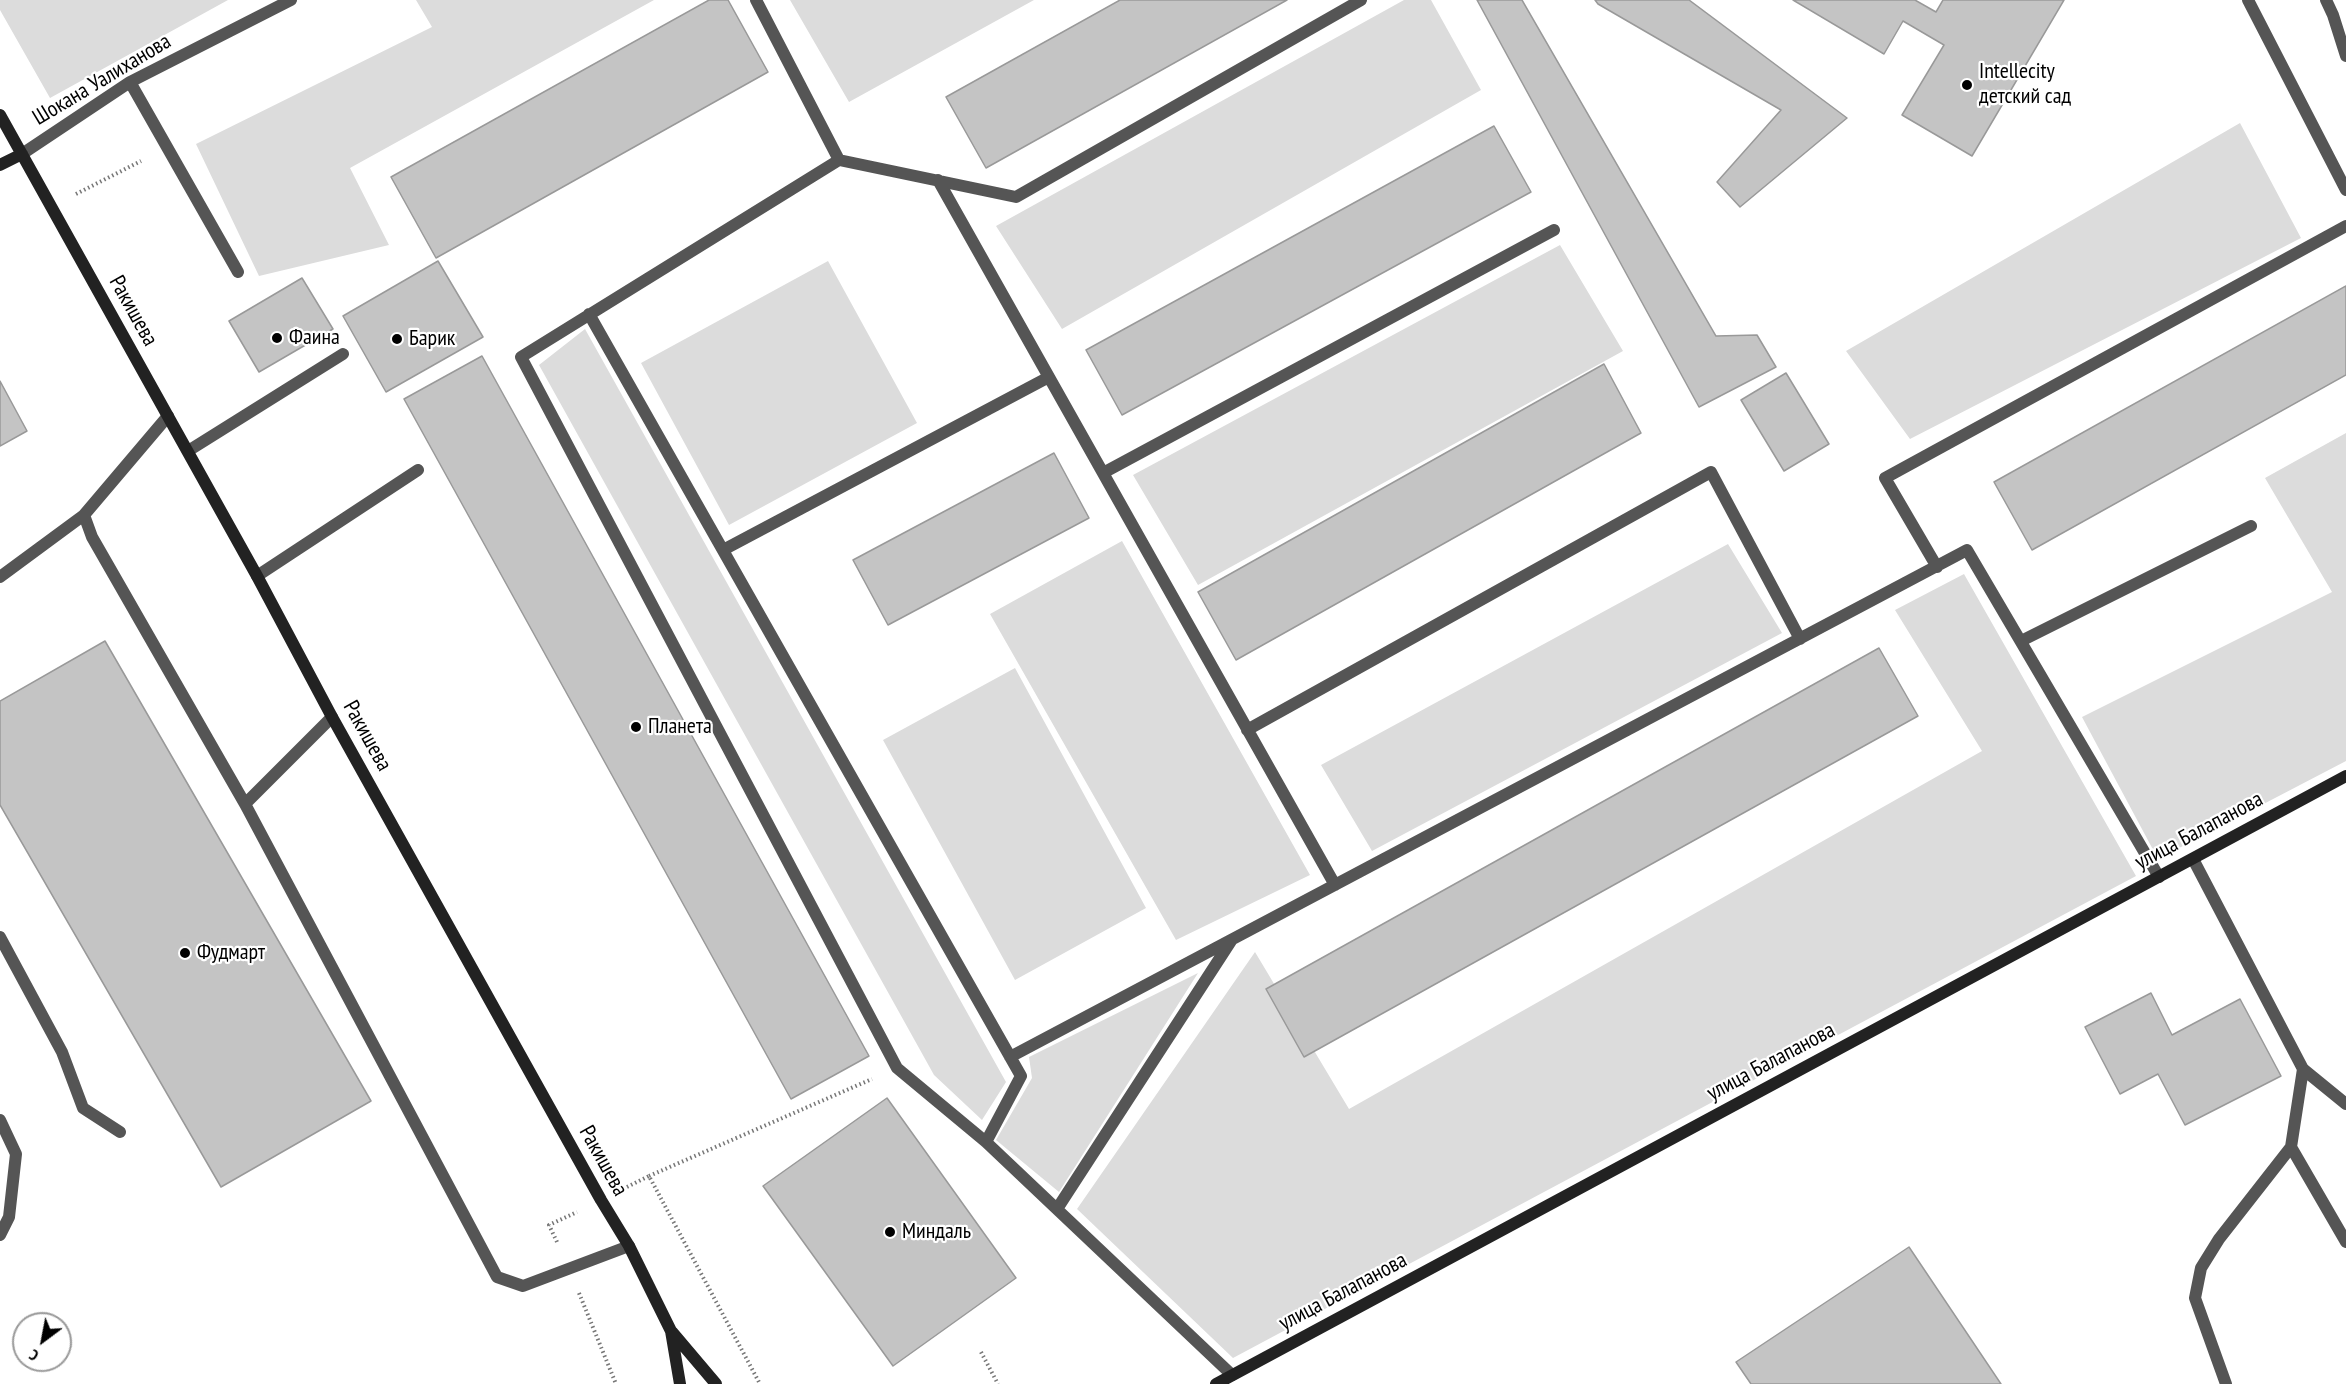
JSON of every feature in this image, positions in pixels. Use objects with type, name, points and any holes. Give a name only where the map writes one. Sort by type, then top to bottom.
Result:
[{"type":"street","name":"Ракишева","points":[[0,115],[257,576],[332,717],[601,1200],[629,1246],[671,1331],[680,1384]]},
{"type":"street","name":"Шокана Уалиханова","points":[[0,165],[22,154]]},
{"type":"street","name":"улица Балапанова","points":[[1216,1384],[2346,776]]},
{"type":"street","points":[[671,1331],[716,1384]]},
{"type":"lane","name":"Шокана Уалиханова","points":[[22,154],[130,82],[291,0]]},
{"type":"lane","points":[[756,0],[839,160]]},
{"type":"lane","points":[[1232,1375],[986,1142],[897,1068],[522,357],[839,160],[1016,197],[1361,0]]},
{"type":"lane","points":[[2248,0],[2346,190]]},
{"type":"lane","points":[[2326,0],[2346,56]]},
{"type":"lane","points":[[130,82],[238,272]]},
{"type":"lane","points":[[938,180],[1335,885]]},
{"type":"lane","points":[[1937,567],[1886,478],[2346,226]]},
{"type":"lane","points":[[1103,473],[1554,231]]},
{"type":"lane","points":[[589,314],[1021,1076],[986,1142]]},
{"type":"lane","points":[[188,451],[343,354]]},
{"type":"lane","points":[[723,550],[1049,377]]},
{"type":"lane","points":[[0,577],[84,515],[168,416]]},
{"type":"lane","points":[[257,576],[418,470]]},
{"type":"lane","points":[[1247,730],[1711,472],[1800,639]]},
{"type":"lane","points":[[84,515],[92,537],[245,804],[497,1277],[523,1286],[629,1246]]},
{"type":"lane","points":[[2021,641],[2251,526]]},
{"type":"lane","points":[[1010,1057],[1968,550],[2159,876]]},
{"type":"lane","points":[[245,804],[332,717]]},
{"type":"lane","points":[[2193,859],[2303,1069],[2346,1104]]},
{"type":"lane","points":[[0,937],[62,1052],[83,1108],[120,1132]]},
{"type":"lane","points":[[1057,1209],[1232,940]]},
{"type":"lane","points":[[2226,1384],[2195,1298],[2201,1268],[2219,1239],[2291,1147],[2303,1069]]},
{"type":"lane","points":[[0,1120],[16,1154],[9,1217],[0,1235]]},
{"type":"lane","points":[[2291,1147],[2346,1242]]},
{"type":"path","points":[[51,207],[166,148]]},
{"type":"path","points":[[649,1176],[897,1068]]},
{"type":"path","points":[[981,1352],[998,1384]]},
{"type":"shaded area","points":[[0,0],[228,0],[50,98],[0,10]]},
{"type":"shaded area","points":[[416,0],[654,0],[350,168],[389,245],[259,276],[196,144],[432,27]]},
{"type":"shaded area","points":[[790,0],[1034,0],[849,102]]},
{"type":"shaded area","points":[[1404,0],[1431,0],[1481,90],[1062,329],[996,226]]},
{"type":"shaded area","points":[[2240,123],[2301,238],[1910,439],[1846,351]]},
{"type":"shaded area","points":[[1560,245],[1623,351],[1198,585],[1133,475]]},
{"type":"shaded area","points":[[828,261],[917,423],[729,525],[641,363]]},
{"type":"shaded area","points":[[585,329],[1006,1082],[982,1120],[934,1075],[539,365]]},
{"type":"shaded area","points":[[2346,433],[2346,761],[2158,859],[2082,717],[2332,592],[2265,478]]},
{"type":"shaded area","points":[[1122,541],[1310,875],[1176,940],[990,614]]},
{"type":"shaded area","points":[[1728,544],[1782,633],[1372,851],[1321,765]]},
{"type":"shaded area","points":[[1964,574],[2136,876],[1233,1358],[1077,1209],[1255,952],[1349,1109],[1982,751],[1895,610]]},
{"type":"shaded area","points":[[1015,668],[1146,908],[1015,980],[883,740]]},
{"type":"shaded area","points":[[1198,973],[1059,1192],[996,1140],[1032,1078],[1029,1057]]},
{"type":"building","points":[[709,0],[728,0],[768,72],[436,258],[391,177]]},
{"type":"building","points":[[1120,0],[1287,0],[986,168],[946,97]]},
{"type":"building","points":[[1477,0],[1522,0],[1716,336],[1757,335],[1776,367],[1699,407]]},
{"type":"building","points":[[1595,0],[1689,0],[1847,118],[1740,207],[1717,182],[1781,110],[1598,4]]},
{"type":"building","name":"Intellecity детский сад","points":[[1793,0],[1915,0],[1936,12],[1943,0],[2064,0],[1972,156],[1902,115],[1944,45],[1903,21],[1884,54]]},
{"type":"building","points":[[1494,126],[1531,192],[1122,415],[1086,350]]},
{"type":"building","points":[[438,261],[483,337],[386,392],[343,316]]},
{"type":"building","points":[[302,278],[333,329],[259,372],[229,321]]},
{"type":"building","points":[[2346,286],[2346,375],[2032,550],[1994,482]]},
{"type":"building","name":"Планета","points":[[482,356],[869,1056],[791,1099],[404,399]]},
{"type":"building","points":[[1604,364],[1641,433],[1236,660],[1198,592]]},
{"type":"building","points":[[1786,373],[1829,444],[1784,471],[1741,400]]},
{"type":"building","points":[[0,381],[27,431],[0,446]]},
{"type":"building","points":[[1054,453],[1089,518],[888,625],[853,560]]},
{"type":"building","name":"Фудмарт","points":[[105,641],[371,1101],[221,1187],[0,805],[0,701]]},
{"type":"building","points":[[1879,648],[1918,716],[1304,1057],[1266,989]]},
{"type":"building","points":[[2151,993],[2172,1035],[2240,999],[2281,1076],[2185,1125],[2158,1074],[2120,1094],[2085,1027]]},
{"type":"building","name":"Миндаль","points":[[887,1098],[1016,1278],[893,1366],[763,1186]]},
{"type":"building","points":[[1909,1247],[2001,1384],[1751,1384],[1736,1362]]},
{"type":"place","name":"Intellecity детский сад","points":[[1967,85]]},
{"type":"place","name":"Фаина","points":[[277,338]]},
{"type":"place","name":"Барик","points":[[397,339]]},
{"type":"place","name":"Планета","points":[[636,727]]},
{"type":"place","name":"Фудмарт","points":[[185,953]]},
{"type":"place","name":"Миндаль","points":[[890,1232]]}]
